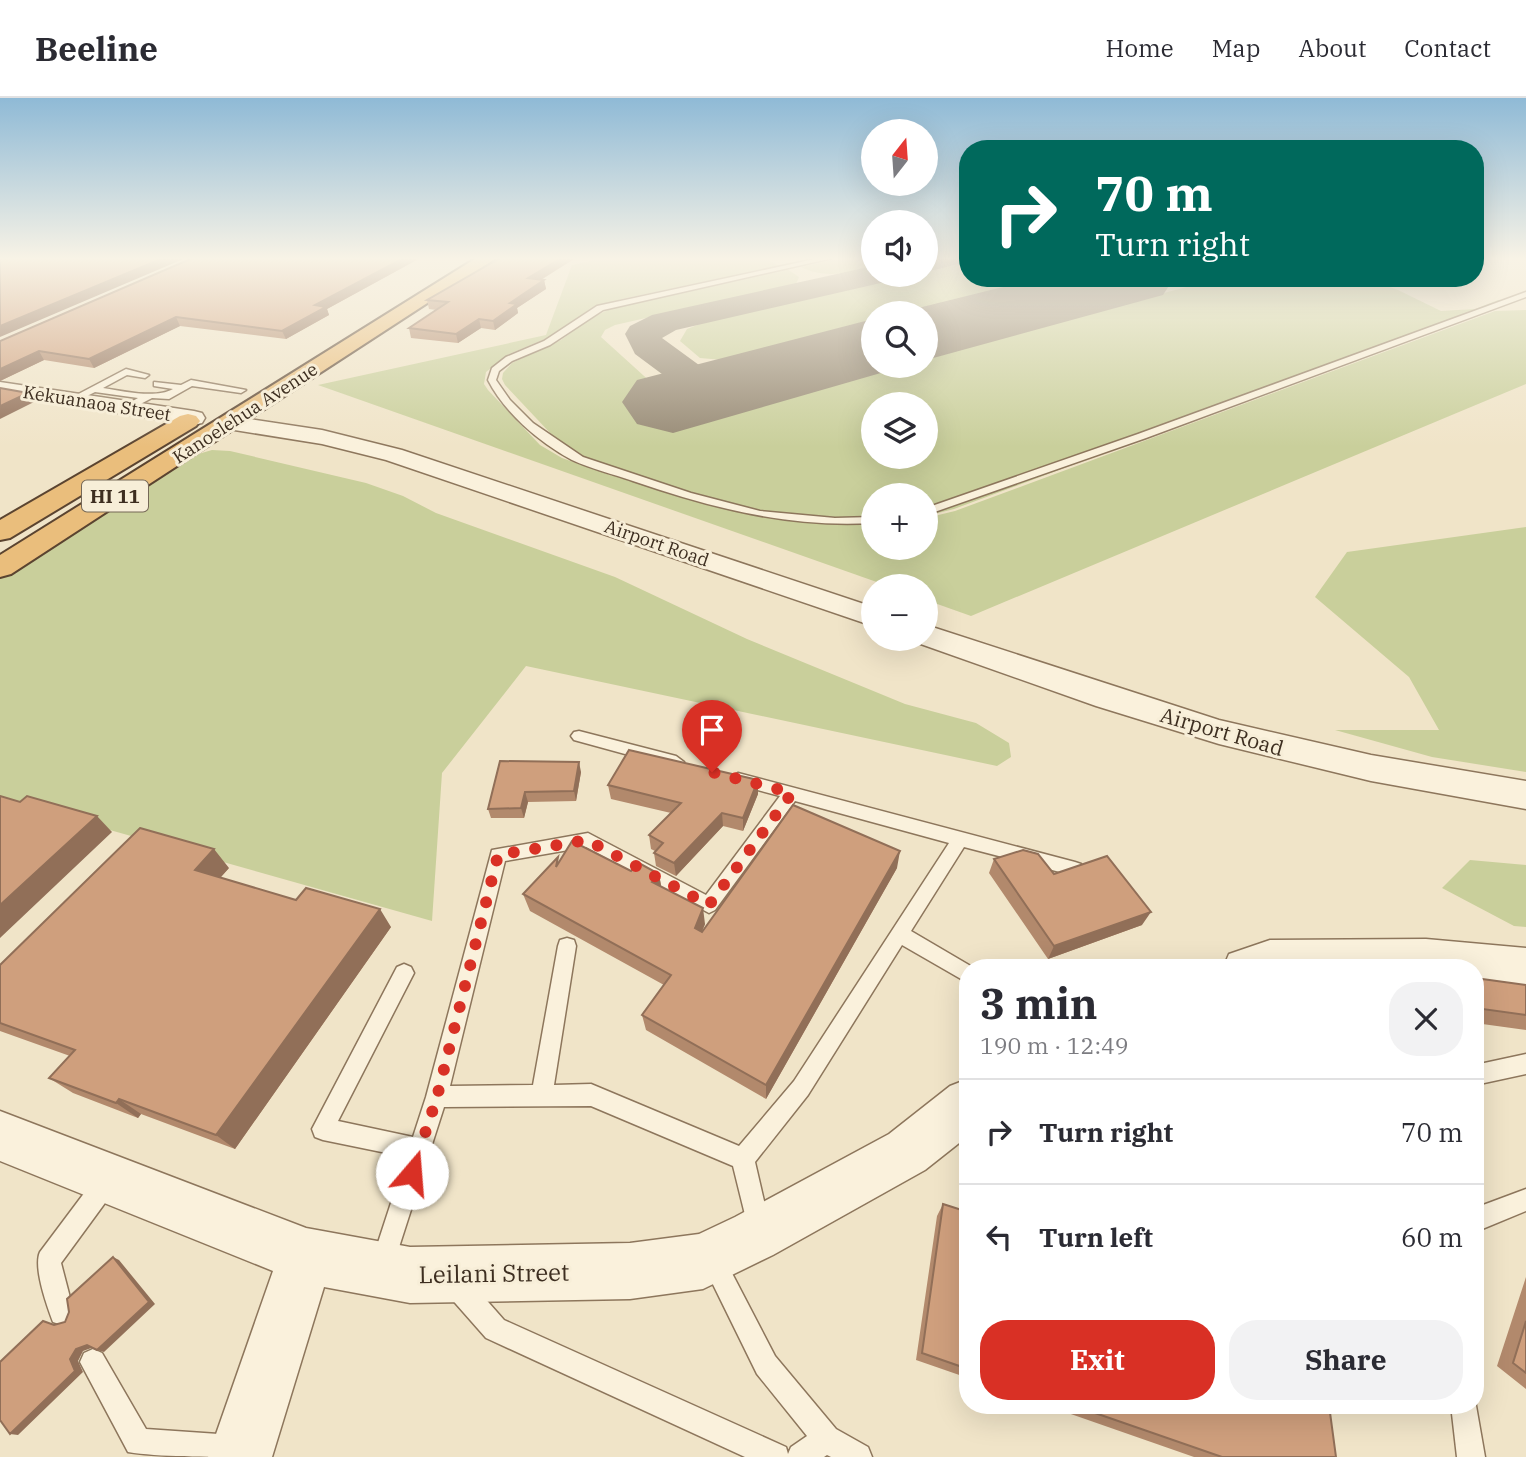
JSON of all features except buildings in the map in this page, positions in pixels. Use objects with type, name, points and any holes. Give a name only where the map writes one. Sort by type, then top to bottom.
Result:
[{"type":"highway","name":"Kanoelehua Avenue","points":[[0,532],[358,320]]},
{"type":"highway","name":"Kanoelehua Avenue","points":[[0,568],[391,320]]},
{"type":"highway","points":[[194,418],[230,423]]},
{"type":"street","name":"Kekuanaoa Street","points":[[0,388],[84,394],[145,390],[194,418]]},
{"type":"street","name":"Airport Road","points":[[230,423],[334,440],[441,469],[861,613]]},
{"type":"street","name":"Airport Road","points":[[938,639],[1217,731],[1360,767],[1445,784],[1526,795]]},
{"type":"street","points":[[1484,964],[1526,968]]},
{"type":"street","name":"Leilani Street","points":[[0,1136],[306,1256],[410,1275],[631,1271],[703,1261],[760,1233],[907,1152],[959,1111]]},
{"type":"street","points":[[242,1453],[306,1256]]},
{"type":"lane","points":[[582,320],[556,338],[509,359],[495,370],[492,380],[536,431],[561,450],[579,459],[738,511],[805,520],[861,520]]},
{"type":"lane","points":[[938,508],[1455,320]]},
{"type":"lane","points":[[84,394],[126,372],[140,378]]},
{"type":"lane","points":[[107,382],[166,397],[187,385]]},
{"type":"lane","points":[[145,390],[187,385],[241,390]]},
{"type":"lane","points":[[579,736],[699,768]]},
{"type":"lane","points":[[725,775],[1075,869]]},
{"type":"lane","points":[[381,1270],[437,1097],[498,855],[587,840],[709,905],[792,793]]},
{"type":"lane","points":[[743,1159],[801,1088],[960,839]]},
{"type":"lane","points":[[899,934],[959,969]]},
{"type":"lane","points":[[542,1095],[568,946]]},
{"type":"lane","points":[[404,973],[323,1129],[420,1149]]},
{"type":"lane","points":[[1484,1073],[1526,1064]]},
{"type":"lane","points":[[437,1097],[591,1095],[743,1159]]},
{"type":"lane","points":[[743,1159],[760,1233]]},
{"type":"lane","points":[[62,1313],[48,1260],[109,1179]]},
{"type":"lane","points":[[1484,1216],[1526,1200]]},
{"type":"lane","points":[[712,1256],[766,1365],[826,1439],[858,1457]]},
{"type":"lane","points":[[448,1274],[495,1329],[776,1457]]},
{"type":"lane","points":[[93,1362],[138,1442],[242,1453]]},
{"type":"lane","points":[[1465,1414],[1471,1457]]},
{"type":"lane","points":[[802,1457],[826,1439]]},
{"type":"green space","points":[[551,320],[575,320],[552,336],[509,354],[486,372],[484,384],[540,445],[562,458],[613,476],[552,435],[502,379],[503,373],[512,363],[561,340],[587,320],[635,320],[615,325],[605,330],[601,337],[697,424],[861,376],[938,378],[938,354],[1062,320],[1460,320],[954,509],[938,513],[938,483],[861,483],[861,560],[938,560],[938,515],[1470,320],[1526,320],[1526,384],[971,616],[938,604],[938,574],[861,574],[861,576],[318,385],[546,335]]},
{"type":"green space","points":[[712,320],[861,320],[861,329],[734,361],[700,358],[680,341],[687,329]]},
{"type":"green space","points":[[212,450],[230,451],[366,483],[403,496],[436,513],[615,577],[747,639],[905,704],[976,723],[1009,743],[1011,757],[997,766],[526,666],[442,773],[432,921],[0,799],[0,578],[195,455]]},
{"type":"green space","points":[[1526,527],[1526,772],[1432,757],[1335,730],[1439,730],[1409,677],[1315,597],[1347,552]]},
{"type":"green space","points":[[1470,860],[1526,865],[1526,927],[1514,926],[1442,888]]},
{"type":"taxiway","points":[[671,320],[643,334],[648,346],[711,392]]},
{"type":"runway","points":[[938,330],[974,320]]},
{"type":"runway","points":[[673,402],[861,350]]},
{"type":"route","points":[[412,1173],[437,1097],[498,855],[587,840],[709,905],[792,793],[712,772]]}]
